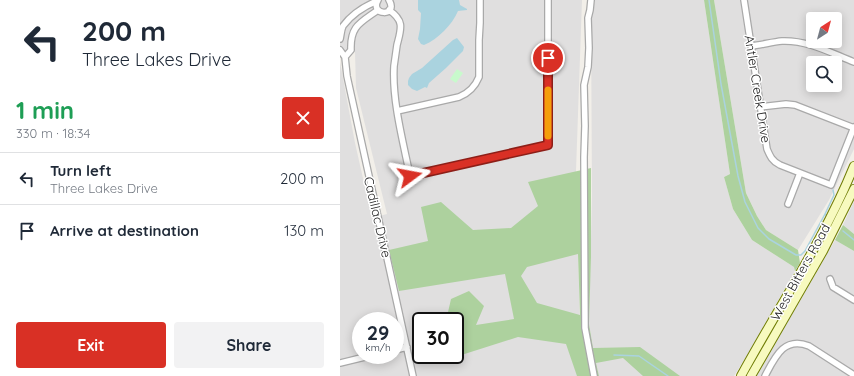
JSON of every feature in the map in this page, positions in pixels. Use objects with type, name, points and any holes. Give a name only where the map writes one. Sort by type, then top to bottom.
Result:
[{"type":"main road","name":"West Bitters Road","points":[[741,376],[816,246],[854,166]]},
{"type":"main road","name":"West Bitters Road","points":[[751,376],[823,251],[854,189]]},
{"type":"main road","points":[[816,246],[823,251]]},
{"type":"street","points":[[378,0],[376,6],[378,10]]},
{"type":"street","points":[[340,39],[342,28],[366,6],[378,0]]},
{"type":"street","points":[[389,0],[391,6],[389,10]]},
{"type":"street","points":[[397,111],[459,97],[472,89],[479,77],[480,0]]},
{"type":"street","points":[[389,10],[396,15],[400,20],[401,25],[395,57],[394,80],[397,111],[410,176],[548,145],[548,0]]},
{"type":"street","points":[[591,0],[588,18],[588,67],[584,85],[585,328],[594,376]]},
{"type":"street","name":"Antler Creek Drive","points":[[744,0],[767,149],[774,162],[831,185],[854,128]]},
{"type":"street","points":[[378,10],[385,12],[389,10]]},
{"type":"street","points":[[340,50],[342,57],[350,50],[351,38],[356,27],[378,10]]},
{"type":"street","points":[[356,14],[362,21]]},
{"type":"street","points":[[340,36],[351,38]]},
{"type":"street","points":[[751,46],[783,41],[800,42],[817,47],[854,62]]},
{"type":"street","name":"Cadillac Drive","points":[[342,57],[413,376]]},
{"type":"street","points":[[760,107],[786,104],[795,105],[854,128]]},
{"type":"street","points":[[788,204],[800,173]]},
{"type":"street","points":[[830,279],[833,287],[854,300]]},
{"type":"street","points":[[765,376],[784,347],[792,343],[801,343],[809,346],[854,375]]},
{"type":"street","points":[[340,363],[352,360]]},
{"type":"shaded area","points":[[340,0],[582,0],[576,171],[580,325],[591,376],[340,376],[340,62],[355,143],[372,218],[387,214],[356,88],[355,52],[340,52]]},
{"type":"shaded area","points":[[595,0],[704,0],[730,174],[724,177],[733,209],[752,240],[794,267],[795,271],[734,376],[599,376],[594,357],[589,324],[592,197],[591,19]]},
{"type":"shaded area","points":[[714,0],[854,0],[854,149],[829,200],[798,250],[766,230],[757,216],[746,193]]},
{"type":"shaded area","points":[[854,201],[854,234],[843,225]]},
{"type":"shaded area","points":[[835,240],[854,251],[854,376],[755,376],[803,296]]},
{"type":"green space","points":[[704,0],[714,0],[746,193],[757,216],[766,230],[798,250],[800,263],[795,271],[794,267],[752,240],[733,209],[724,177],[730,174]]},
{"type":"green space","points":[[457,69],[463,73],[456,83],[450,79]]},
{"type":"green space","points":[[591,168],[589,324],[593,348],[640,347],[680,376],[643,376],[623,358],[596,363],[599,376],[577,376],[566,344],[518,337],[464,354],[464,312],[448,312],[451,299],[469,291],[484,306],[476,325],[514,319],[505,274],[399,291],[389,250],[428,241],[421,207],[441,202],[473,230],[511,228],[538,206],[528,182]],"holes":[[[578,254],[580,315],[537,303],[521,276],[527,267]]]},
{"type":"green space","points":[[843,225],[854,234],[854,251],[835,240]]},
{"type":"water","points":[[418,0],[459,0],[460,5],[467,10],[458,11],[444,31],[424,45],[421,44],[418,39],[421,13],[418,10]]},
{"type":"water","points":[[457,38],[464,47],[463,51],[429,83],[427,88],[425,87],[417,91],[412,89],[408,85],[408,81],[412,74],[422,68]]},
{"type":"waterway","points":[[709,0],[721,84],[738,176],[745,202],[758,228],[769,239],[796,255],[801,255],[805,251],[825,214],[826,215]]},
{"type":"waterway","points":[[825,214],[834,195],[833,190]]},
{"type":"waterway","points":[[843,231],[854,240]]},
{"type":"waterway","points":[[614,355],[639,356],[668,376]]},
{"type":"slow traffic","points":[[548,90],[548,136]]},
{"type":"route","points":[[410,176],[548,145],[548,58]]}]
